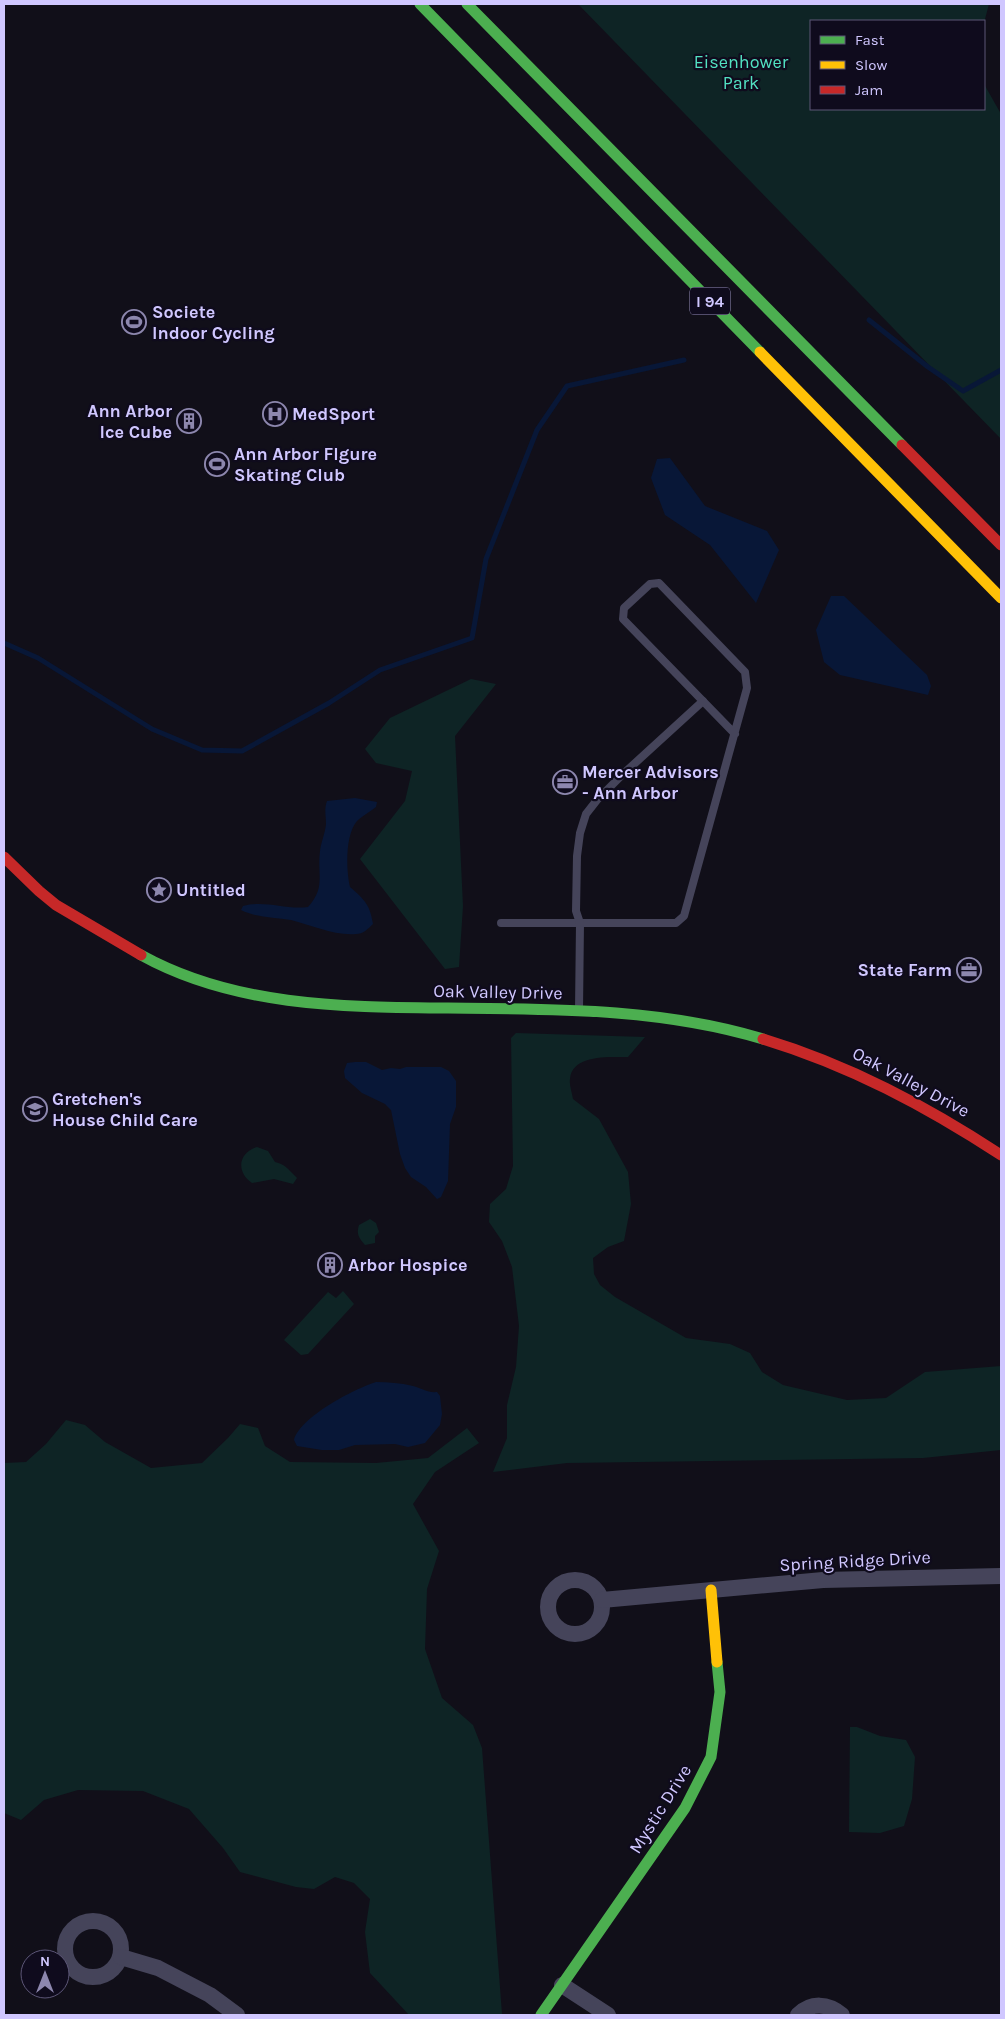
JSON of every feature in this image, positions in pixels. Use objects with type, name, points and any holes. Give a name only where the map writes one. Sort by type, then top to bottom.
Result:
[{"type":"main road","name":"I 94","points":[[420,4],[1001,598]]},
{"type":"main road","name":"I 94","points":[[467,4],[1001,545]]},
{"type":"main road","name":"Oak Valley Drive","points":[[4,857],[40,892],[99,931],[167,968],[226,987],[274,998],[343,1006],[579,1011],[651,1016],[703,1024],[762,1038],[841,1064],[905,1095],[969,1133],[1001,1155]]},
{"type":"main road","name":"Mystic Drive","points":[[541,2015],[685,1808],[711,1757],[720,1692],[711,1590]]},
{"type":"street","name":"Spring Ridge Drive","points":[[602,1600],[823,1580],[1001,1576]]},
{"type":"street","points":[[121,1957],[158,1968],[210,1995],[237,2015]]},
{"type":"street","points":[[562,1986],[608,2015]]},
{"type":"street","points":[[798,2015],[803,2010],[814,2005],[825,2005],[842,2015]]},
{"type":"lane","points":[[501,922],[676,923],[684,916],[748,688],[746,672],[659,584],[650,584],[624,608],[622,619],[735,734]]},
{"type":"lane","points":[[579,1011],[580,923],[576,911],[577,856],[580,833],[586,814],[622,775],[703,701]]},
{"type":"green space","name":"Eisenhower Park","points":[[578,4],[989,4],[985,20],[810,20],[810,110],[985,110],[985,86],[1001,114],[1001,439]]},
{"type":"green space","points":[[471,679],[496,684],[455,736],[463,906],[459,967],[445,969],[360,859],[405,801],[412,771],[376,763],[365,749],[390,718]]},
{"type":"green space","points":[[516,1033],[645,1037],[628,1057],[602,1057],[584,1061],[572,1071],[570,1079],[573,1099],[599,1119],[628,1172],[631,1204],[624,1241],[608,1247],[593,1258],[594,1274],[600,1285],[615,1297],[686,1338],[730,1344],[750,1353],[762,1372],[783,1385],[847,1400],[886,1398],[925,1372],[1001,1366],[1001,1450],[923,1458],[567,1463],[493,1472],[507,1438],[507,1405],[516,1367],[519,1326],[512,1267],[502,1241],[489,1222],[490,1204],[506,1189],[513,1166],[511,1038]]},
{"type":"green space","points":[[257,1147],[268,1151],[275,1162],[292,1172],[297,1178],[293,1184],[274,1179],[252,1183],[247,1179],[243,1174],[241,1163],[246,1154]]},
{"type":"green space","points":[[370,1219],[376,1223],[379,1232],[375,1236],[375,1243],[365,1245],[359,1236],[358,1228],[359,1225]]},
{"type":"green space","points":[[343,1291],[354,1304],[308,1354],[301,1355],[284,1340],[328,1292],[336,1298]]},
{"type":"green space","points":[[66,1420],[85,1425],[105,1442],[151,1468],[202,1463],[240,1424],[258,1428],[265,1446],[290,1462],[376,1463],[428,1458],[467,1428],[479,1443],[435,1472],[413,1504],[439,1551],[427,1589],[425,1649],[442,1698],[473,1725],[482,1748],[502,2014],[409,2015],[370,1973],[365,1932],[370,1899],[354,1883],[335,1877],[314,1889],[296,1887],[240,1872],[223,1848],[189,1809],[143,1791],[78,1790],[44,1800],[21,1820],[4,1813],[4,1463],[26,1462],[46,1444]]},
{"type":"green space","points":[[850,1727],[857,1727],[880,1736],[906,1740],[915,1757],[912,1799],[904,1826],[880,1833],[849,1832]]},
{"type":"water","points":[[670,458],[705,506],[767,531],[779,550],[756,603],[710,545],[665,515],[651,478],[657,459]]},
{"type":"water","points":[[831,596],[844,596],[927,675],[931,686],[928,695],[840,675],[824,662],[816,630]]},
{"type":"water","points":[[355,798],[377,802],[376,807],[357,821],[353,827],[348,844],[350,887],[363,899],[368,907],[373,924],[371,926],[359,934],[348,934],[323,930],[291,920],[259,916],[241,910],[243,906],[251,904],[308,907],[314,900],[319,887],[319,859],[326,824],[325,810],[327,801]]},
{"type":"water","points":[[366,1062],[382,1070],[406,1067],[441,1067],[449,1071],[456,1081],[456,1107],[450,1124],[448,1181],[441,1197],[437,1199],[426,1187],[411,1177],[405,1168],[400,1154],[391,1110],[385,1104],[362,1093],[345,1078],[344,1071],[347,1063]]},
{"type":"water","points":[[376,1382],[404,1384],[437,1392],[440,1396],[442,1414],[440,1425],[425,1443],[408,1447],[395,1444],[355,1445],[339,1450],[322,1450],[297,1446],[294,1440],[298,1431],[317,1413],[342,1397]]},
{"type":"waterway","points":[[869,320],[928,367],[963,391],[1001,370]]},
{"type":"waterway","points":[[4,643],[38,658],[152,729],[202,750],[242,751],[329,703],[380,670],[472,638],[486,559],[537,430],[567,386],[684,360]]},
{"type":"traffic: fast","points":[[420,4],[760,352]]},
{"type":"traffic: fast","points":[[467,4],[902,445]]},
{"type":"traffic: fast","points":[[141,955],[177,972],[214,985],[291,1001],[369,1007],[607,1012],[686,1021],[763,1039]]},
{"type":"traffic: fast","points":[[541,2015],[685,1808],[711,1757],[720,1692],[717,1662]]},
{"type":"traffic: slow","points":[[760,352],[1001,598]]},
{"type":"traffic: slow","points":[[711,1590],[717,1662]]},
{"type":"traffic: jam","points":[[902,445],[1001,545]]},
{"type":"traffic: jam","points":[[4,857],[56,905],[141,955]]},
{"type":"traffic: jam","points":[[763,1039],[826,1061],[886,1088],[944,1120],[1001,1155]]},
{"type":"place","name":"Societe Indoor Cycling","points":[[134,322]]},
{"type":"place","name":"MedSport","points":[[275,414]]},
{"type":"place","name":"Ann Arbor Ice Cube","points":[[189,421]]},
{"type":"place","name":"Ann Arbor FIgure Skating Club","points":[[217,464]]},
{"type":"place","name":"Mercer Advisors - Ann Arbor","points":[[565,782]]},
{"type":"place","name":"Untitled","points":[[159,890]]},
{"type":"place","name":"State Farm","points":[[969,970]]},
{"type":"place","name":"Gretchen's House Child Care","points":[[35,1109]]},
{"type":"place","name":"Arbor Hospice","points":[[330,1265]]}]
